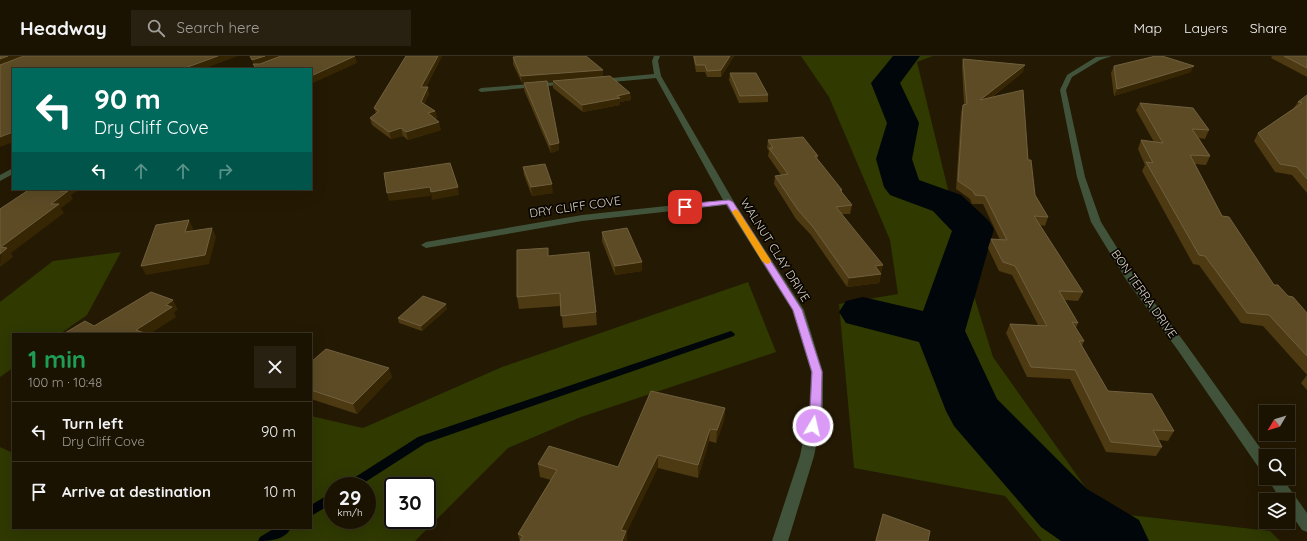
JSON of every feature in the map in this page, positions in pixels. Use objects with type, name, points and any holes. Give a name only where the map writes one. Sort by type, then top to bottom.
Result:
[{"type":"street","name":"WALNUT CLAY DRIVE","points":[[657,56],[655,61],[658,76],[729,202],[798,310],[817,372],[816,411],[807,456],[780,541]]},
{"type":"street","name":"BON TERRA DRIVE","points":[[1109,56],[1098,58],[1074,72],[1069,76],[1062,90],[1081,177],[1096,222],[1132,281],[1181,346],[1259,457]]},
{"type":"street","points":[[596,81],[658,76]]},
{"type":"street","points":[[481,90],[573,83]]},
{"type":"street","points":[[0,178],[12,172]]},
{"type":"street","name":"DRY CLIFF COVE","points":[[426,245],[582,218],[729,202]]},
{"type":"street","points":[[1279,485],[1307,525]]},
{"type":"green space","points":[[801,56],[933,56],[917,62],[974,296],[993,357],[1103,512],[1270,531],[1280,541],[1042,541],[1005,496],[854,468],[839,304],[898,294],[890,240],[829,97]]},
{"type":"green space","points":[[121,252],[87,315],[61,333],[12,333],[12,369],[0,377],[0,302],[53,261]]},
{"type":"green space","points":[[748,282],[776,352],[581,417],[508,448],[436,520],[436,477],[384,477],[384,529],[427,529],[415,541],[0,541],[0,447],[12,453],[12,529],[312,529],[312,416],[363,428],[502,367]]},
{"type":"building","points":[[0,56],[8,56],[0,59]]},
{"type":"building","points":[[24,56],[218,56],[185,68],[12,68],[12,132],[0,137],[0,65]]},
{"type":"building","points":[[250,56],[265,56],[252,60]]},
{"type":"building","points":[[281,56],[355,56],[312,76],[312,68],[253,68],[255,67],[253,64],[260,64]]},
{"type":"building","points":[[406,56],[438,56],[421,87],[428,87],[421,102],[435,111],[428,113],[439,122],[406,132],[401,128],[389,132],[370,118],[379,111],[374,108]]},
{"type":"building","points":[[586,56],[603,70],[521,76],[513,57]]},
{"type":"building","points":[[694,56],[730,56],[721,70],[707,71],[705,65],[696,65]]},
{"type":"building","points":[[1156,56],[1162,56],[1194,66],[1117,89],[1114,66]]},
{"type":"building","points":[[1284,56],[1307,56],[1307,68]]},
{"type":"building","points":[[963,59],[1025,65],[980,100],[1023,90],[1028,160],[1031,160],[1035,195],[1048,217],[1034,216],[1083,292],[1059,291],[1078,323],[1072,322],[1084,341],[1079,341],[1108,391],[1152,394],[1174,431],[1153,430],[1162,447],[1111,442],[1075,370],[1031,367],[1010,324],[1047,326],[1015,266],[1003,262],[991,239],[1007,240],[985,196],[975,195],[973,191],[958,181],[963,105],[967,104]]},
{"type":"building","points":[[730,73],[756,73],[768,95],[740,96]]},
{"type":"building","points":[[610,76],[630,93],[617,96],[620,98],[582,105],[553,81]]},
{"type":"building","points":[[547,81],[559,143],[550,145],[524,83]]},
{"type":"building","points":[[1307,95],[1307,179],[1297,167],[1280,164],[1258,133],[1302,103],[1298,102]]},
{"type":"building","points":[[1140,103],[1193,108],[1209,130],[1192,129],[1210,156],[1190,155],[1222,216],[1229,217],[1274,285],[1278,285],[1288,296],[1293,297],[1307,313],[1307,356],[1269,315],[1247,313],[1205,256],[1199,255],[1146,162],[1153,163],[1141,140],[1163,143]]},
{"type":"building","points":[[803,137],[818,156],[815,156],[852,205],[836,207],[883,265],[875,266],[881,274],[849,278],[813,227],[798,210],[775,176],[788,174],[769,148],[773,148],[768,140]]},
{"type":"building","points":[[450,163],[458,187],[431,192],[430,187],[387,193],[384,173]]},
{"type":"building","points":[[545,164],[552,184],[531,187],[523,167]]},
{"type":"building","points":[[28,190],[68,191],[51,204],[59,204],[1,247],[7,248],[0,254],[0,209]]},
{"type":"building","points":[[189,220],[185,232],[212,228],[205,255],[141,266],[156,225]]},
{"type":"building","points":[[627,228],[642,262],[615,266],[602,232]]},
{"type":"building","points":[[548,248],[548,256],[589,252],[596,312],[561,316],[560,293],[517,297],[517,250]]},
{"type":"building","points":[[151,292],[173,300],[166,305],[172,307],[136,330],[144,333],[65,333],[85,321],[94,326]]},
{"type":"building","points":[[423,296],[446,304],[421,326],[398,318]]},
{"type":"building","points":[[326,349],[389,368],[353,404],[312,390],[312,361]]},
{"type":"building","points":[[651,391],[725,408],[717,430],[710,429],[698,465],[658,455],[621,530],[626,531],[622,541],[520,541],[523,536],[518,534],[557,470],[538,464],[549,446],[618,467]]},
{"type":"building","points":[[883,514],[930,531],[928,541],[876,541]]},
{"type":"waterway","points":[[907,56],[885,83],[903,123],[894,159],[903,187],[947,203],[973,229],[940,331]]},
{"type":"waterway","points":[[863,312],[940,331]]},
{"type":"waterway","points":[[940,331],[974,411],[1064,508],[1115,541]]},
{"type":"waterway","points":[[364,477],[422,440],[731,334]]},
{"type":"waterway","points":[[312,510],[324,503]]},
{"type":"waterway","points":[[264,541],[283,529]]},
{"type":"slow traffic","points":[[736,212],[767,261]]},
{"type":"route","points":[[685,207],[729,202],[798,310],[817,372],[816,411],[813,426]]}]
